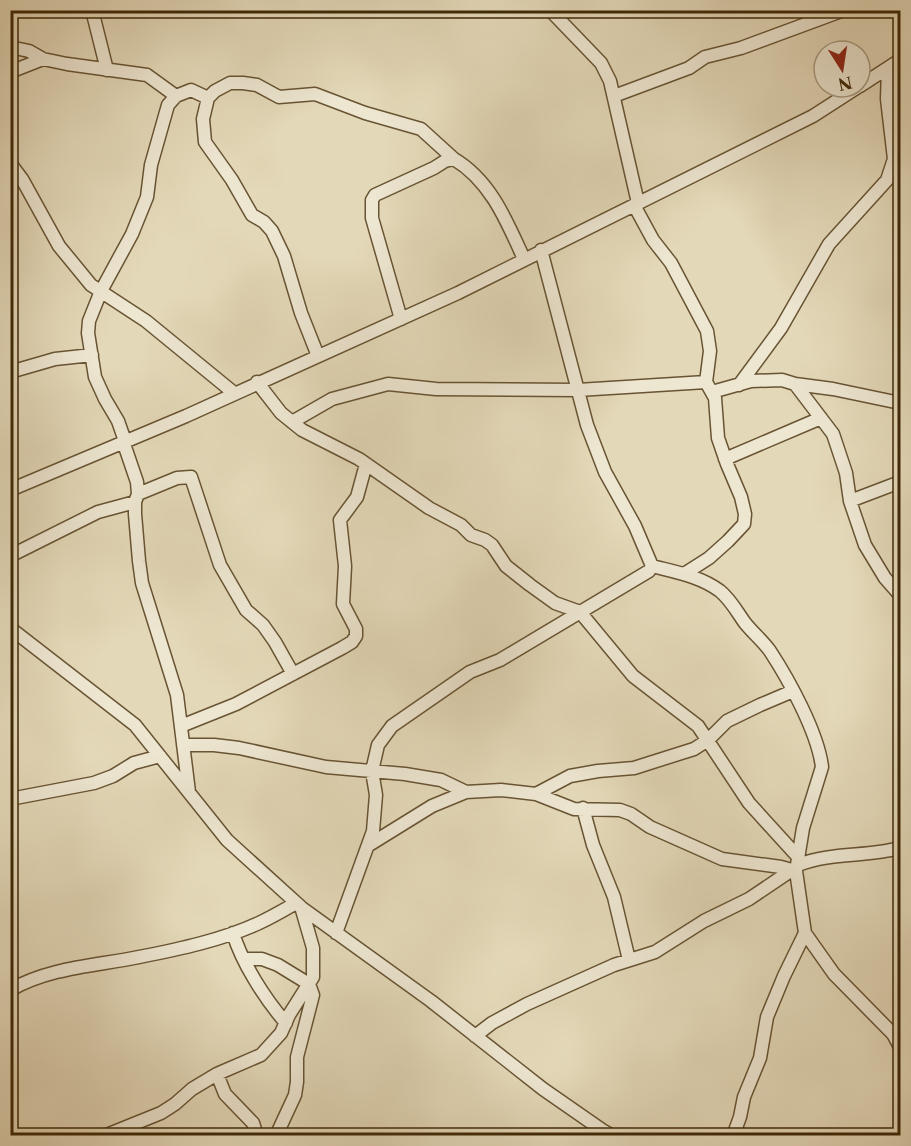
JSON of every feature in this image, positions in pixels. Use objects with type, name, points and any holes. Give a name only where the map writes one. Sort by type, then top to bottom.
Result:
[{"type":"street","points":[[92,10],[107,70]]},
{"type":"street","points":[[550,10],[601,63],[610,81],[636,204],[653,240],[671,263],[707,331],[710,351],[709,387],[715,398],[718,438],[741,497],[745,514],[744,524],[709,558],[684,574]]},
{"type":"street","points":[[614,96],[689,68],[705,57],[741,48],[844,10]]},
{"type":"street","points":[[10,47],[29,51],[43,58],[147,75],[176,96]]},
{"type":"street","points":[[10,72],[43,58]]},
{"type":"street","points":[[872,78],[900,60]]},
{"type":"street","points":[[739,384],[781,328],[829,244],[887,180],[893,165],[896,134],[887,99],[888,68]]},
{"type":"street","points":[[318,356],[300,313],[284,256],[272,231],[264,222],[252,215],[206,142],[202,118],[208,98],[214,91],[230,83],[243,82],[257,85],[279,97],[315,94],[365,113],[420,129],[484,185],[504,215],[524,259]]},
{"type":"street","points":[[190,793],[177,695],[142,583],[139,561],[137,482],[118,421],[95,377],[89,321],[101,291],[132,234],[147,197],[151,165],[168,105],[176,96],[191,90],[208,98]]},
{"type":"street","points":[[10,490],[186,416],[458,293],[813,116],[839,99]]},
{"type":"street","points":[[401,319],[376,233],[372,200],[383,190],[445,160],[454,159]]},
{"type":"street","points":[[10,163],[22,178],[59,246],[91,285],[146,321],[234,393]]},
{"type":"street","points":[[541,250],[587,425],[605,472],[635,525],[652,566]]},
{"type":"street","points":[[10,372],[55,359],[92,355]]},
{"type":"street","points":[[292,422],[332,399],[387,384],[436,389],[578,390],[677,382],[709,387],[751,381],[782,380],[900,403]]},
{"type":"street","points":[[257,382],[281,413],[292,422],[317,439],[366,464],[471,535],[492,544],[512,572],[546,598],[580,612],[633,676],[692,720],[796,866]]},
{"type":"street","points":[[795,384],[833,434],[846,473],[850,501],[865,545],[875,563],[900,595]]},
{"type":"street","points":[[725,459],[821,418]]},
{"type":"street","points":[[181,726],[236,704],[352,642],[356,636],[356,629],[343,604],[345,566],[340,520],[357,497],[366,464]]},
{"type":"street","points":[[10,556],[98,512],[137,498],[177,478],[191,477],[220,565],[246,610],[263,625],[293,674]]},
{"type":"street","points":[[850,501],[900,482]]},
{"type":"street","points":[[652,566],[700,579],[720,591],[732,602],[746,624],[769,649],[793,692],[810,728],[822,767],[803,828],[796,866],[805,933],[834,974],[893,1034],[900,1047]]},
{"type":"street","points":[[336,933],[373,831],[375,808],[372,771],[378,745],[393,726],[470,672],[500,660],[649,571],[652,566]]},
{"type":"street","points":[[10,628],[135,725],[227,840],[299,906],[431,1001],[543,1089],[613,1136]]},
{"type":"street","points":[[536,794],[570,776],[634,768],[679,755],[708,740],[727,721],[793,692]]},
{"type":"street","points":[[183,745],[239,748],[326,767],[441,780],[466,792]]},
{"type":"street","points":[[10,799],[94,783],[113,776],[134,763],[160,756]]},
{"type":"street","points":[[369,845],[438,803],[466,792],[501,790],[536,794],[574,809],[620,810],[631,814],[650,827],[722,860],[780,867],[796,866]]},
{"type":"street","points":[[584,808],[593,845],[614,897],[629,960]]},
{"type":"street","points":[[475,1036],[492,1023],[527,1005],[629,960],[655,952],[704,921],[748,898],[796,866],[819,858],[896,849],[900,841]]},
{"type":"street","points":[[10,990],[26,981],[57,970],[166,951],[233,933],[299,906]]},
{"type":"street","points":[[104,1136],[161,1113],[176,1104],[192,1089],[217,1074],[261,1055],[281,1033],[289,1015],[313,977],[313,948],[299,906]]},
{"type":"street","points":[[233,933],[238,950],[269,1004],[286,1023]]},
{"type":"street","points":[[733,1136],[744,1097],[760,1058],[767,1017],[805,933]]},
{"type":"street","points":[[244,959],[262,959],[278,965],[309,984],[313,995],[297,1057],[295,1095],[276,1136]]},
{"type":"street","points":[[217,1074],[225,1094],[253,1123],[257,1136]]}]
